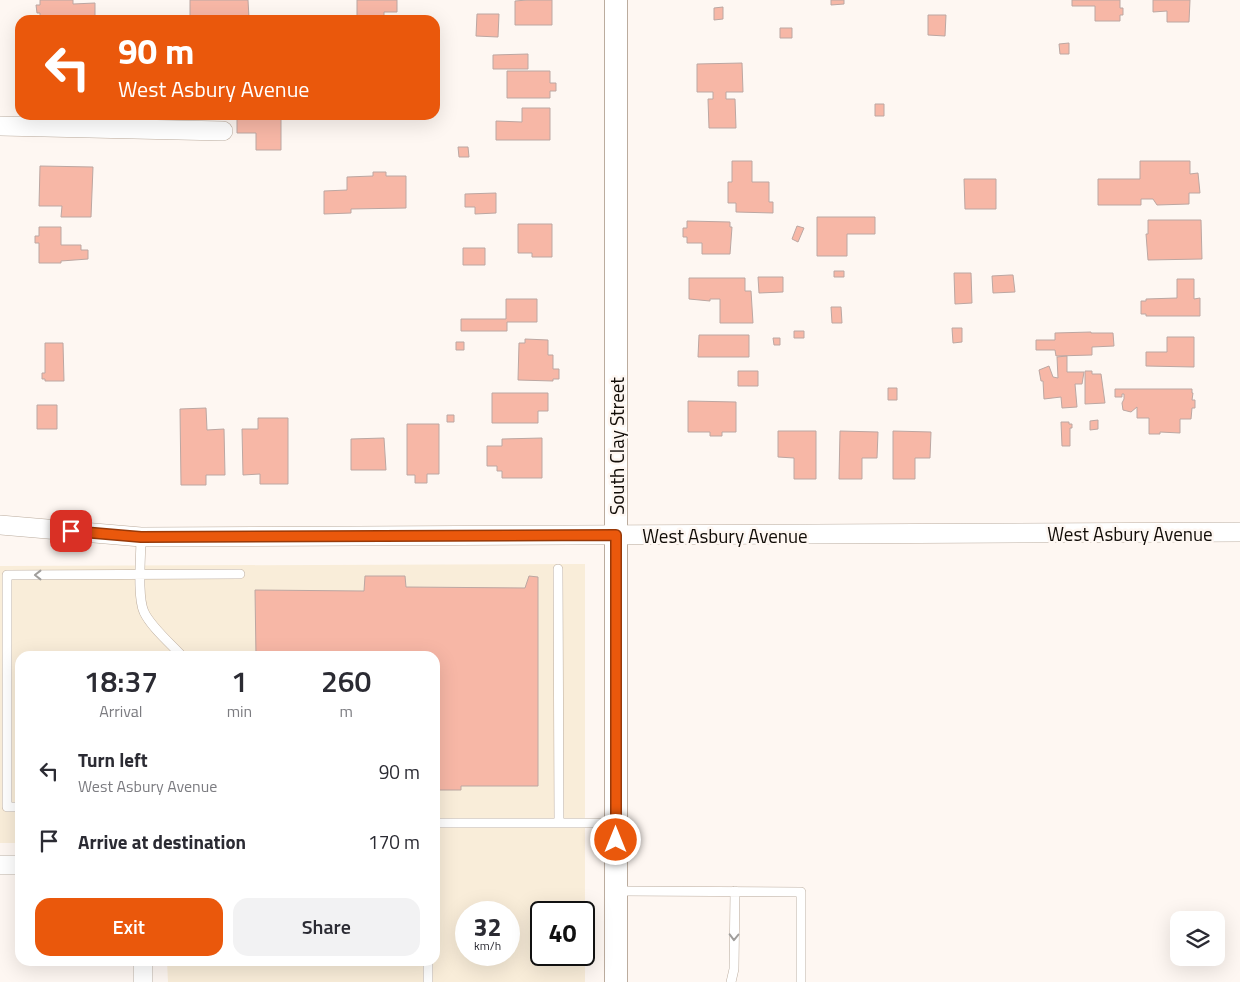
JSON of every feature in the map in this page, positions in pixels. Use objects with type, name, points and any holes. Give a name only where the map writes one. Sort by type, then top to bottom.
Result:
[{"type":"street","name":"South Clay Street","points":[[616,0],[616,982]]},
{"type":"street","points":[[0,126],[223,131]]},
{"type":"street","name":"West Asbury Avenue","points":[[0,525],[141,537],[1240,532]]},
{"type":"street","points":[[0,865],[15,866]]},
{"type":"street","points":[[143,966],[143,982]]},
{"type":"lane","points":[[141,537],[141,598],[144,612],[177,651]]},
{"type":"lane","points":[[558,568],[559,823]]},
{"type":"lane","points":[[15,807],[7,806],[7,575],[240,574]]},
{"type":"lane","points":[[440,823],[616,823]]},
{"type":"lane","points":[[616,891],[801,892],[802,982]]},
{"type":"lane","points":[[730,982],[734,969],[735,892]]},
{"type":"lane","points":[[428,966],[428,982]]},
{"type":"shaded area","points":[[585,564],[585,901],[530,901],[530,966],[585,966],[585,982],[168,982],[167,966],[440,966],[440,651],[15,651],[15,843],[0,843],[0,566]]},
{"type":"building","points":[[40,0],[73,0],[73,4],[95,3],[95,15],[40,15],[40,13],[37,13],[36,5],[40,5]]},
{"type":"building","points":[[190,0],[248,0],[249,15],[190,15]]},
{"type":"building","points":[[357,0],[397,0],[397,12],[384,12],[384,15],[357,15]]},
{"type":"building","points":[[552,0],[552,25],[515,25],[515,1]]},
{"type":"building","points":[[831,0],[844,0],[844,4],[831,5]]},
{"type":"building","points":[[1072,0],[1120,0],[1120,8],[1123,8],[1123,15],[1120,15],[1120,21],[1095,21],[1095,6],[1072,6]]},
{"type":"building","points":[[1153,0],[1190,0],[1189,22],[1167,22],[1167,11],[1153,12]]},
{"type":"building","points":[[723,7],[723,19],[714,20],[714,8]]},
{"type":"building","points":[[477,14],[499,14],[498,37],[476,36]]},
{"type":"building","points":[[928,15],[946,15],[945,36],[928,35]]},
{"type":"building","points":[[780,28],[792,28],[792,38],[780,38]]},
{"type":"building","points":[[1069,43],[1069,54],[1060,54],[1059,44]]},
{"type":"building","points":[[528,54],[528,69],[493,69],[493,55]]},
{"type":"building","points":[[742,63],[743,92],[726,92],[726,99],[735,99],[736,128],[709,128],[708,99],[713,99],[713,92],[697,92],[697,64]]},
{"type":"building","points":[[507,71],[550,71],[550,83],[556,83],[556,91],[550,91],[550,98],[507,98]]},
{"type":"building","points":[[875,104],[884,104],[884,116],[875,116]]},
{"type":"building","points":[[522,108],[550,108],[550,140],[496,140],[496,121],[522,122]]},
{"type":"building","points":[[237,120],[281,120],[281,150],[256,150],[256,133],[237,133]]},
{"type":"building","points":[[458,147],[468,147],[469,157],[459,157]]},
{"type":"building","points":[[732,161],[752,161],[752,182],[769,182],[769,202],[773,202],[773,213],[736,212],[736,203],[728,203],[728,182],[732,182]]},
{"type":"building","points":[[1140,161],[1190,161],[1190,174],[1198,173],[1200,193],[1189,193],[1189,204],[1157,205],[1153,199],[1141,199],[1141,205],[1098,205],[1098,179],[1140,179]]},
{"type":"building","points":[[40,166],[93,167],[91,217],[61,217],[62,206],[39,206]]},
{"type":"building","points":[[373,172],[386,172],[386,176],[406,176],[406,208],[351,209],[351,213],[324,214],[324,191],[347,190],[347,177],[373,176]]},
{"type":"building","points":[[964,179],[996,179],[996,209],[965,209]]},
{"type":"building","points":[[496,193],[496,213],[475,214],[475,207],[465,207],[465,194]]},
{"type":"building","points":[[817,217],[875,217],[875,234],[847,234],[847,256],[817,256]]},
{"type":"building","points":[[1148,220],[1201,220],[1202,259],[1148,260],[1146,234],[1148,234]]},
{"type":"building","points":[[687,221],[730,222],[730,227],[732,227],[730,254],[702,254],[702,243],[687,243],[687,237],[683,237],[683,228],[687,228]]},
{"type":"building","points":[[518,224],[552,224],[552,257],[532,257],[532,253],[518,253]]},
{"type":"building","points":[[797,226],[804,228],[798,242],[792,239]]},
{"type":"building","points":[[39,227],[61,227],[61,245],[81,245],[81,250],[88,250],[88,259],[61,261],[61,263],[39,263],[39,243],[35,243],[35,236],[39,236]]},
{"type":"building","points":[[463,248],[485,248],[485,265],[463,265]]},
{"type":"building","points":[[834,271],[844,271],[844,277],[834,277]]},
{"type":"building","points":[[954,273],[971,273],[972,303],[955,304]]},
{"type":"building","points":[[1013,275],[1015,292],[993,293],[992,276]]},
{"type":"building","points":[[758,277],[783,277],[783,292],[759,293]]},
{"type":"building","points":[[689,278],[745,278],[745,291],[751,291],[753,323],[720,323],[720,299],[710,299],[710,301],[689,299]]},
{"type":"building","points":[[1177,279],[1194,279],[1194,299],[1200,298],[1200,316],[1146,316],[1146,314],[1141,314],[1141,301],[1146,301],[1146,299],[1177,298]]},
{"type":"building","points":[[506,299],[537,299],[537,322],[507,322],[507,331],[461,331],[461,319],[506,319]]},
{"type":"building","points":[[831,307],[841,307],[842,323],[832,323]]},
{"type":"building","points":[[952,328],[962,328],[962,342],[953,343]]},
{"type":"building","points":[[794,331],[804,331],[804,338],[794,338]]},
{"type":"building","points":[[1055,333],[1113,333],[1114,346],[1092,347],[1092,355],[1056,356],[1055,350],[1036,350],[1036,340],[1055,340]]},
{"type":"building","points":[[699,335],[749,335],[749,357],[698,357]]},
{"type":"building","points":[[1167,337],[1194,337],[1194,367],[1146,366],[1146,352],[1167,352]]},
{"type":"building","points":[[773,338],[780,338],[780,345],[774,345]]},
{"type":"building","points":[[525,339],[548,340],[548,355],[553,355],[553,369],[559,369],[559,379],[553,379],[553,381],[518,380],[519,343],[525,343]]},
{"type":"building","points":[[456,342],[464,342],[464,350],[456,350]]},
{"type":"building","points":[[45,343],[63,343],[64,381],[45,381],[45,379],[42,379],[42,373],[45,373]]},
{"type":"building","points":[[1067,356],[1067,372],[1084,372],[1082,384],[1075,384],[1077,407],[1062,408],[1061,397],[1044,399],[1043,381],[1041,381],[1039,370],[1049,366],[1053,377],[1058,378],[1057,357]]},
{"type":"building","points":[[738,371],[758,371],[758,386],[738,386]]},
{"type":"building","points":[[1085,371],[1092,371],[1092,374],[1101,374],[1105,403],[1085,404]]},
{"type":"building","points":[[888,388],[897,388],[897,400],[888,400]]},
{"type":"building","points":[[1115,389],[1192,389],[1192,400],[1195,400],[1195,408],[1192,408],[1191,419],[1180,419],[1180,433],[1160,432],[1160,434],[1149,434],[1149,418],[1137,418],[1137,407],[1131,412],[1123,410],[1124,394],[1122,394],[1122,397],[1115,397]]},
{"type":"building","points":[[492,393],[548,393],[548,411],[538,411],[538,423],[492,423]]},
{"type":"building","points":[[688,401],[736,402],[736,432],[722,432],[722,436],[710,436],[710,432],[688,432]]},
{"type":"building","points":[[37,405],[57,405],[57,429],[37,429]]},
{"type":"building","points":[[206,408],[207,430],[224,429],[225,475],[206,475],[206,485],[181,485],[180,409]]},
{"type":"building","points":[[447,415],[454,415],[454,422],[447,422]]},
{"type":"building","points":[[258,418],[288,418],[288,484],[260,484],[260,474],[243,475],[242,429],[258,429]]},
{"type":"building","points":[[1098,420],[1098,429],[1090,430],[1090,421]]},
{"type":"building","points":[[1061,422],[1072,424],[1072,428],[1070,428],[1070,446],[1062,446]]},
{"type":"building","points":[[407,424],[439,424],[439,474],[427,474],[427,483],[415,483],[415,475],[407,475]]},
{"type":"building","points":[[778,431],[816,431],[816,479],[794,479],[794,458],[778,457]]},
{"type":"building","points":[[840,431],[878,432],[877,458],[862,458],[862,479],[839,479]]},
{"type":"building","points":[[893,431],[931,432],[930,458],[915,458],[915,479],[893,479]]},
{"type":"building","points":[[384,438],[386,470],[351,470],[351,439]]},
{"type":"building","points":[[542,438],[542,478],[502,478],[502,471],[497,471],[497,466],[487,466],[487,446],[502,446],[502,439]]},
{"type":"building","points":[[365,576],[405,576],[406,587],[525,588],[529,576],[538,577],[538,786],[461,786],[461,790],[440,790],[440,651],[256,651],[255,590],[364,591]]},
{"type":"route","points":[[71,531],[141,537],[616,535],[616,840]]}]
